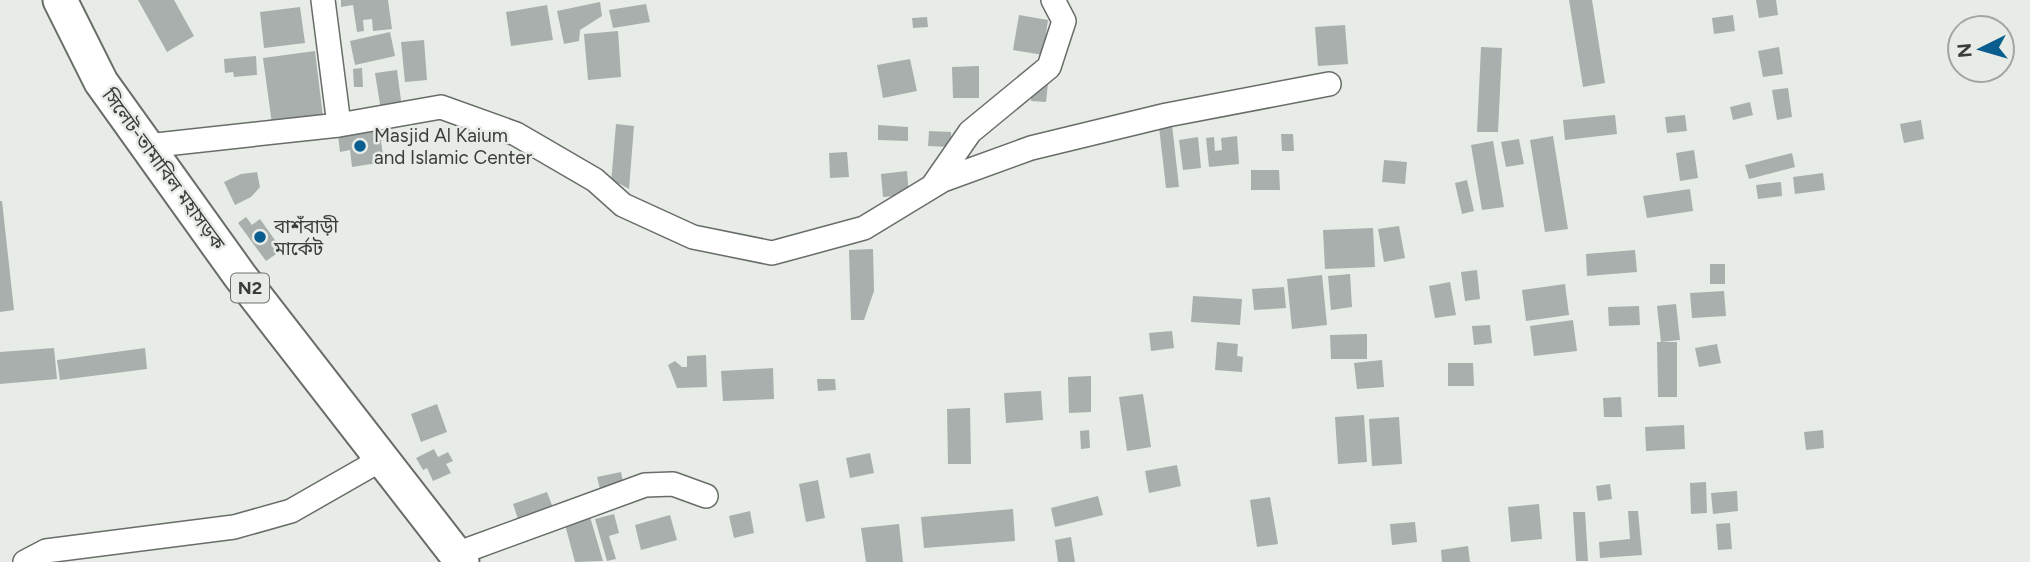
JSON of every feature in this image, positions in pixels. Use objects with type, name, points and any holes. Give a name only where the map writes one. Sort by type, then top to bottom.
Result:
[{"type":"highway","name":"সিলেট-তামাবিল মহাসড়ক","points":[[60,0],[101,82],[240,276],[459,558]]},
{"type":"street","points":[[323,0],[339,125]]},
{"type":"street","points":[[933,186],[970,132],[1049,67],[1064,21],[1053,0]]},
{"type":"street","points":[[147,146],[339,125],[441,107],[516,134],[595,180],[623,205],[693,237],[772,253],[864,228],[943,180],[1031,148],[1167,115],[1329,84]]},
{"type":"street","points":[[24,562],[46,551],[234,527],[292,511],[382,459]]},
{"type":"street","points":[[459,558],[645,485],[673,484],[706,496]]},
{"type":"building","points":[[138,0],[174,0],[194,36],[167,52]]},
{"type":"building","points":[[341,0],[388,0],[392,29],[373,31],[372,19],[363,20],[364,31],[357,32],[353,5],[341,7]]},
{"type":"building","points":[[1569,0],[1592,0],[1605,83],[1583,87]]},
{"type":"building","points":[[1756,0],[1776,0],[1778,15],[1759,18]]},
{"type":"building","points":[[600,2],[602,16],[580,30],[579,41],[564,44],[557,11]]},
{"type":"building","points":[[646,4],[650,22],[613,28],[609,10]]},
{"type":"building","points":[[547,5],[553,40],[511,46],[506,12]]},
{"type":"building","points":[[300,7],[305,43],[264,48],[260,12]]},
{"type":"building","points":[[1019,15],[1048,20],[1043,55],[1013,50]]},
{"type":"building","points":[[1733,15],[1735,31],[1714,34],[1712,18]]},
{"type":"building","points":[[927,17],[928,27],[913,28],[912,18]]},
{"type":"building","points":[[1345,25],[1348,64],[1318,66],[1315,27]]},
{"type":"building","points":[[618,31],[621,77],[588,80],[584,34]]},
{"type":"building","points":[[390,32],[395,56],[355,65],[350,41]]},
{"type":"building","points":[[424,40],[427,80],[405,82],[401,42]]},
{"type":"building","points":[[1481,47],[1502,48],[1498,132],[1477,132]]},
{"type":"building","points":[[1779,47],[1783,74],[1763,77],[1758,51]]},
{"type":"building","points":[[315,51],[323,117],[272,124],[263,58]]},
{"type":"building","points":[[256,56],[257,75],[234,77],[233,72],[225,73],[224,59]]},
{"type":"building","points":[[910,59],[917,91],[883,98],[877,65]]},
{"type":"building","points":[[979,66],[979,98],[953,98],[952,67]]},
{"type":"building","points":[[362,68],[363,87],[354,87],[353,69]]},
{"type":"building","points":[[397,70],[402,108],[381,111],[375,73]]},
{"type":"building","points":[[1033,81],[1048,83],[1046,102],[1031,101]]},
{"type":"building","points":[[1788,88],[1792,117],[1777,120],[1772,90]]},
{"type":"building","points":[[1750,102],[1753,115],[1733,120],[1730,107]]},
{"type":"building","points":[[1615,115],[1617,134],[1565,140],[1563,120]]},
{"type":"building","points":[[1685,115],[1687,131],[1667,133],[1665,117]]},
{"type":"building","points":[[1921,120],[1924,139],[1904,143],[1900,124]]},
{"type":"building","points":[[616,124],[634,126],[629,189],[611,183]]},
{"type":"building","points":[[878,125],[908,127],[908,141],[878,140]]},
{"type":"building","points":[[1172,125],[1179,187],[1166,188],[1159,127]]},
{"type":"building","name":"Masjid Al Kaium and Islamic Center","points":[[383,128],[385,140],[381,141],[384,162],[352,167],[350,150],[340,152],[338,135]]},
{"type":"building","points":[[929,131],[951,132],[951,147],[928,146]]},
{"type":"building","points":[[1281,134],[1293,134],[1294,151],[1282,151]]},
{"type":"building","points":[[1237,136],[1239,164],[1209,167],[1206,138],[1214,137],[1215,151],[1222,150],[1221,138]]},
{"type":"building","points":[[1553,136],[1568,229],[1545,232],[1530,140]]},
{"type":"building","points":[[1198,137],[1201,168],[1183,170],[1179,140]]},
{"type":"building","points":[[1519,139],[1524,164],[1506,167],[1501,142]]},
{"type":"building","points":[[1493,141],[1504,207],[1482,210],[1471,145]]},
{"type":"building","points":[[1694,150],[1698,178],[1680,181],[1676,153]]},
{"type":"building","points":[[847,152],[849,177],[830,178],[829,153]]},
{"type":"building","points":[[1792,153],[1795,167],[1749,179],[1745,165]]},
{"type":"building","points":[[1384,160],[1407,162],[1405,184],[1382,182]]},
{"type":"building","points":[[1251,170],[1279,170],[1280,190],[1251,190]]},
{"type":"building","points":[[907,171],[909,195],[883,197],[881,174]]},
{"type":"building","points":[[257,172],[260,187],[251,197],[235,205],[224,182],[241,174]]},
{"type":"building","points":[[1823,173],[1825,190],[1795,194],[1793,177]]},
{"type":"building","points":[[1467,180],[1474,211],[1462,214],[1455,183]]},
{"type":"building","points":[[1781,182],[1782,196],[1758,199],[1756,185]]},
{"type":"building","points":[[1690,189],[1693,211],[1647,218],[1643,196]]},
{"type":"building","points":[[0,201],[14,310],[0,312]]},
{"type":"building","name":"বাশঁবাড়ী মার্কেট","points":[[246,217],[252,225],[260,219],[282,250],[266,261],[238,223]]},
{"type":"building","points":[[1399,226],[1405,258],[1384,262],[1378,229]]},
{"type":"building","points":[[1373,228],[1375,267],[1325,269],[1323,230]]},
{"type":"building","points":[[873,249],[874,291],[864,320],[851,320],[849,250]]},
{"type":"building","points":[[1635,250],[1637,272],[1587,276],[1586,254]]},
{"type":"building","points":[[1710,264],[1725,264],[1725,284],[1710,284]]},
{"type":"building","points":[[1477,270],[1480,299],[1465,301],[1461,272]]},
{"type":"building","points":[[1350,274],[1352,307],[1331,310],[1328,276]]},
{"type":"building","points":[[1322,275],[1327,325],[1292,329],[1287,279]]},
{"type":"building","points":[[1450,282],[1456,315],[1435,318],[1429,286]]},
{"type":"building","points":[[1565,284],[1569,315],[1526,321],[1522,290]]},
{"type":"building","points":[[1284,287],[1286,308],[1254,310],[1252,289]]},
{"type":"building","points":[[1724,291],[1726,316],[1692,318],[1690,293]]},
{"type":"building","points":[[1193,296],[1242,299],[1240,325],[1191,322]]},
{"type":"building","points":[[1676,304],[1680,340],[1661,342],[1657,306]]},
{"type":"building","points":[[1639,306],[1640,325],[1609,326],[1608,307]]},
{"type":"building","points":[[1573,320],[1577,351],[1534,356],[1530,326]]},
{"type":"building","points":[[1490,325],[1492,343],[1474,345],[1472,326]]},
{"type":"building","points":[[1172,331],[1174,348],[1151,351],[1149,333]]},
{"type":"building","points":[[1367,334],[1367,359],[1331,359],[1330,335]]},
{"type":"building","points":[[1217,342],[1238,344],[1237,356],[1243,357],[1242,372],[1215,370]]},
{"type":"building","points":[[1657,342],[1677,342],[1677,397],[1658,397]]},
{"type":"building","points":[[1717,344],[1721,363],[1699,367],[1695,348]]},
{"type":"building","points":[[54,348],[57,379],[0,384],[0,352]]},
{"type":"building","points":[[145,348],[147,369],[60,380],[57,360]]},
{"type":"building","points":[[706,355],[707,387],[677,388],[668,365],[675,361],[682,367],[687,367],[687,356]]},
{"type":"building","points":[[1382,360],[1384,387],[1357,389],[1354,363]]},
{"type":"building","points":[[1448,363],[1473,363],[1474,386],[1448,386]]},
{"type":"building","points":[[773,368],[774,399],[723,401],[721,371]]},
{"type":"building","points":[[1091,376],[1091,412],[1069,413],[1068,377]]},
{"type":"building","points":[[817,379],[835,379],[836,390],[818,391]]},
{"type":"building","points":[[1041,391],[1043,420],[1006,423],[1004,393]]},
{"type":"building","points":[[1143,394],[1151,447],[1127,451],[1119,397]]},
{"type":"building","points":[[1621,397],[1622,417],[1604,417],[1603,398]]},
{"type":"building","points":[[437,404],[447,432],[421,442],[411,414]]},
{"type":"building","points":[[970,408],[971,464],[948,464],[947,409]]},
{"type":"building","points":[[1364,415],[1367,462],[1338,464],[1335,417]]},
{"type":"building","points":[[1399,417],[1402,464],[1372,466],[1369,419]]},
{"type":"building","points":[[1684,425],[1685,449],[1646,451],[1645,427]]},
{"type":"building","points":[[1089,430],[1090,448],[1081,449],[1080,431]]},
{"type":"building","points":[[1823,430],[1824,448],[1806,450],[1804,432]]},
{"type":"building","points":[[434,449],[438,457],[448,452],[453,461],[446,464],[451,473],[433,481],[427,468],[423,470],[416,458]]},
{"type":"building","points":[[870,453],[874,473],[850,478],[846,458]]},
{"type":"building","points":[[1177,465],[1181,486],[1149,493],[1145,471]]},
{"type":"building","points":[[621,472],[624,487],[601,493],[597,477]]},
{"type":"building","points":[[818,480],[825,518],[806,522],[799,484]]},
{"type":"building","points":[[1706,482],[1707,513],[1691,514],[1690,483]]},
{"type":"building","points":[[1610,484],[1612,499],[1598,501],[1596,486]]},
{"type":"building","points":[[1737,491],[1738,511],[1713,514],[1711,493]]},
{"type":"building","points":[[547,492],[555,513],[520,525],[513,504]]},
{"type":"building","points":[[1098,496],[1103,515],[1055,527],[1051,508]]},
{"type":"building","points":[[1270,497],[1278,544],[1257,547],[1250,500]]},
{"type":"building","points":[[1539,504],[1542,539],[1511,542],[1508,507]]},
{"type":"building","points":[[1013,509],[1015,541],[924,548],[921,517]]},
{"type":"building","points":[[588,510],[603,561],[575,562],[563,517]]},
{"type":"building","points":[[750,511],[754,533],[734,538],[729,516]]},
{"type":"building","points":[[1628,511],[1638,511],[1642,555],[1600,558],[1599,542],[1630,539]]},
{"type":"building","points":[[1573,512],[1585,512],[1588,561],[1576,561]]},
{"type":"building","points":[[614,514],[619,533],[609,536],[616,559],[607,561],[595,519]]},
{"type":"building","points":[[670,515],[677,540],[641,550],[635,525]]},
{"type":"building","points":[[1415,522],[1417,542],[1392,545],[1390,524]]},
{"type":"building","points":[[1730,523],[1732,549],[1718,550],[1716,524]]},
{"type":"building","points":[[899,524],[903,562],[866,562],[861,528]]},
{"type":"building","points":[[1071,537],[1075,562],[1058,562],[1055,540]]},
{"type":"building","points":[[1468,546],[1470,562],[1442,562],[1441,550]]},
{"type":"place","name":"Masjid Al Kaium and Islamic Center","points":[[360,146]]},
{"type":"place","name":"বাশঁবাড়ী মার্কেট","points":[[260,237]]}]
